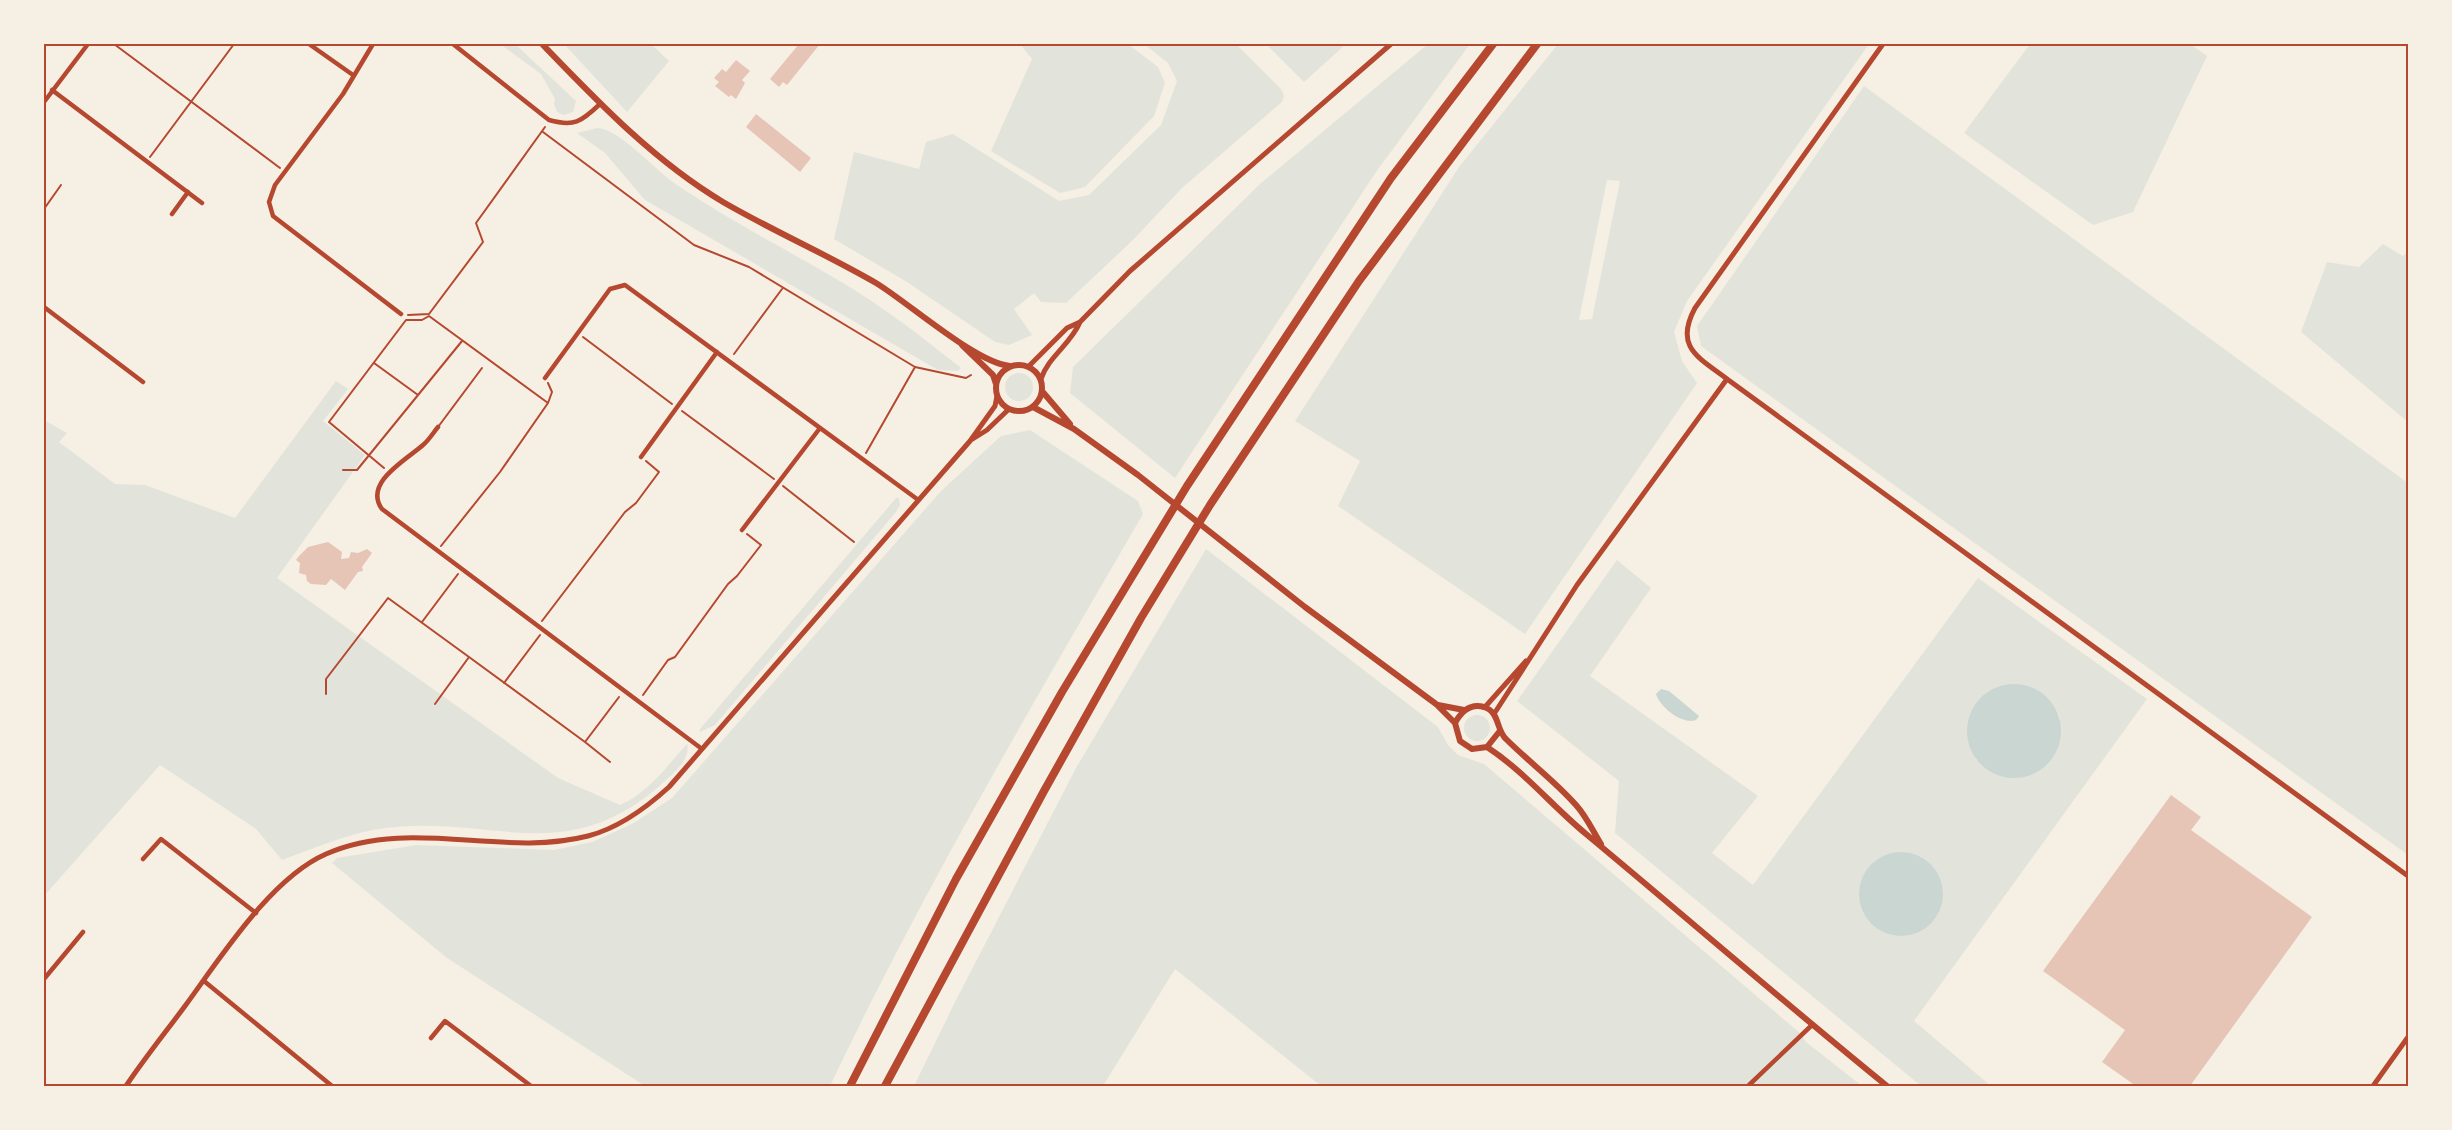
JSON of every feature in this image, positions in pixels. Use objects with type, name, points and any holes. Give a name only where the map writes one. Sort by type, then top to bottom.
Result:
[{"type":"highway","points":[[850,1086],[956,879],[1062,692],[1187,486],[1391,178],[1493,44]]},
{"type":"highway","points":[[885,1086],[1003,864],[1141,618],[1210,505],[1359,281],[1537,44]]},
{"type":"main road","points":[[542,44],[600,104],[675,169],[722,201],[876,284],[957,340],[1000,365],[1029,366],[1041,379],[1042,391],[1074,429]]},
{"type":"main road","points":[[957,340],[993,375],[997,396],[1009,409],[1021,411],[1033,406],[1042,391]]},
{"type":"main road","points":[[996,384],[1001,373],[1010,366]]},
{"type":"main road","points":[[1033,406],[1074,429],[1436,704],[1455,723],[1457,735],[1466,746],[1479,749],[1487,747],[1499,732]]},
{"type":"main road","points":[[1436,704],[1464,710],[1477,706],[1485,707],[1494,714],[1499,732],[1579,808],[1607,852]]},
{"type":"main road","points":[[1455,723],[1464,710]]},
{"type":"main road","points":[[1487,747],[1543,791],[1607,852],[1887,1086]]},
{"type":"street","points":[[44,102],[88,44]]},
{"type":"street","points":[[309,44],[353,75]]},
{"type":"street","points":[[373,44],[343,94],[271,192],[269,202],[273,216],[401,314]]},
{"type":"street","points":[[453,44],[549,120],[566,125],[578,122],[600,104]]},
{"type":"street","points":[[1041,379],[1044,368],[1074,335],[1080,322],[1130,271],[1390,44]]},
{"type":"street","points":[[1883,44],[1689,319],[1685,332],[1688,346],[1695,355],[1727,380],[2409,876]]},
{"type":"street","points":[[52,90],[202,203]]},
{"type":"street","points":[[172,214],[188,192]]},
{"type":"street","points":[[544,378],[610,289],[625,285],[917,499]]},
{"type":"street","points":[[44,307],[143,382]]},
{"type":"street","points":[[1029,366],[1067,328],[1080,322]]},
{"type":"street","points":[[641,457],[717,352]]},
{"type":"street","points":[[1494,714],[1520,677],[1530,657],[1577,585],[1727,380]]},
{"type":"street","points":[[126,1086],[274,891],[310,862],[359,843],[412,837],[554,842],[589,836],[628,818],[653,802],[702,749],[917,499],[970,441],[995,406],[997,396]]},
{"type":"street","points":[[970,441],[987,430],[1009,409]]},
{"type":"street","points":[[438,427],[425,443],[389,473],[377,492],[378,504],[542,632],[702,749]]},
{"type":"street","points":[[742,530],[820,428]]},
{"type":"street","points":[[1485,707],[1530,657]]},
{"type":"street","points":[[143,859],[161,839],[256,913]]},
{"type":"street","points":[[44,979],[83,932]]},
{"type":"street","points":[[204,981],[332,1086]]},
{"type":"street","points":[[431,1038],[445,1021],[528,1085]]},
{"type":"street","points":[[1748,1086],[1812,1025]]},
{"type":"street","points":[[2373,1086],[2409,1037]]},
{"type":"lane","points":[[438,427],[482,368]]},
{"type":"path","points":[[114,44],[285,172]]},
{"type":"path","points":[[147,161],[234,44]]},
{"type":"path","points":[[401,314],[429,314],[483,242],[476,223],[543,132],[549,120]]},
{"type":"path","points":[[543,132],[694,245],[750,267],[782,289],[915,367],[966,378],[971,375]]},
{"type":"path","points":[[44,209],[61,185]]},
{"type":"path","points":[[729,361],[782,289]]},
{"type":"path","points":[[389,473],[329,422],[406,320],[422,320],[429,316],[548,403]]},
{"type":"path","points":[[577,332],[854,542]]},
{"type":"path","points":[[343,470],[357,470],[462,341]]},
{"type":"path","points":[[374,363],[418,396]]},
{"type":"path","points":[[862,459],[915,367]]},
{"type":"path","points":[[437,552],[500,472],[548,403],[552,392],[544,378]]},
{"type":"path","points":[[537,628],[624,512],[636,504],[659,472],[641,457]]},
{"type":"path","points":[[638,701],[668,660],[675,657],[728,584],[737,576],[760,545],[742,530]]},
{"type":"path","points":[[422,622],[461,570]]},
{"type":"path","points":[[326,694],[326,679],[388,598],[610,762]]},
{"type":"path","points":[[504,683],[542,632]]},
{"type":"path","points":[[435,704],[470,657]]},
{"type":"path","points":[[585,742],[623,691]]},
{"type":"shaded area","points":[[500,44],[515,44],[576,101],[573,112],[564,115],[557,112],[555,99],[541,74]]},
{"type":"shaded area","points":[[564,44],[651,44],[669,61],[627,112]]},
{"type":"shaded area","points":[[1020,44],[1128,44],[1158,67],[1165,83],[1154,116],[1085,187],[1060,193],[991,151],[1032,59]]},
{"type":"shaded area","points":[[1144,44],[1236,44],[1281,89],[1284,96],[1282,102],[1182,188],[1132,241],[1066,303],[1041,302],[1034,293],[1014,309],[1032,335],[1009,345],[995,342],[907,282],[834,239],[854,152],[919,169],[926,142],[953,134],[1059,201],[1089,195],[1161,125],[1177,81],[1168,63]]},
{"type":"shaded area","points":[[1266,44],[1346,44],[1304,82]]},
{"type":"shaded area","points":[[1428,44],[1470,44],[1376,172],[1175,478],[1070,393],[1073,367],[1260,184]]},
{"type":"shaded area","points":[[1558,44],[1869,44],[1687,301],[1674,332],[1682,361],[1697,383],[1525,634],[1338,506],[1360,461],[1295,421],[1459,167]],"holes":[[[1607,180],[1620,181],[1592,319],[1579,320]]]},
{"type":"shaded area","points":[[2030,44],[2190,44],[2207,56],[2133,212],[2093,225],[1964,133]]},
{"type":"shaded area","points":[[1864,86],[2408,483],[2408,855],[1701,346],[1697,326]]},
{"type":"shaded area","points":[[597,128],[606,130],[626,142],[694,197],[874,302],[961,368],[958,371],[938,370],[645,200],[605,153],[577,133]]},
{"type":"shaded area","points":[[2383,244],[2403,256],[2408,251],[2408,422],[2301,332],[2327,262],[2359,267]]},
{"type":"shaded area","points":[[1019,373],[1029,377],[1033,387],[1029,397],[1019,401],[1009,397],[1005,387],[1009,377]]},
{"type":"shaded area","points":[[336,381],[348,389],[323,421],[365,455],[277,578],[558,778],[620,805],[648,786],[687,744],[687,754],[665,781],[628,809],[593,825],[558,832],[524,833],[414,826],[373,830],[338,839],[282,860],[256,829],[160,765],[44,896],[44,420],[67,433],[59,442],[115,484],[145,485],[235,518]]},
{"type":"shaded area","points":[[1030,430],[1138,501],[1143,514],[941,868],[830,1086],[645,1086],[447,958],[332,863],[337,858],[416,845],[554,850],[592,842],[632,824],[672,798],[941,491],[1001,436]]},
{"type":"shaded area","points":[[896,498],[899,498],[900,505],[896,512],[715,725],[700,732],[700,729]]},
{"type":"shaded area","points":[[1206,549],[1438,727],[1448,745],[1458,755],[1484,764],[1801,1034],[1806,1042],[1862,1086],[1321,1086],[1175,969],[1103,1086],[914,1086],[1076,768]]},
{"type":"shaded area","points":[[1617,560],[1651,588],[1590,676],[1758,796],[1712,853],[1753,885],[1978,578],[2147,699],[1914,1021],[1991,1086],[1921,1086],[1615,833],[1619,781],[1517,701]],"holes":[[[2051,702],[2059,715],[2061,730],[1977,761],[1968,733],[1975,705]]]},
{"type":"shaded area","points":[[2014,684],[2032,688],[2047,698],[2057,713],[2061,731],[2057,749],[2047,764],[2032,774],[2014,778],[1996,774],[1981,764],[1971,749],[1967,731],[1971,713],[1981,698],[1996,688]]},
{"type":"shaded area","points":[[1661,689],[1669,691],[1699,716],[1696,720],[1684,720],[1672,714],[1658,699],[1656,694]]},
{"type":"shaded area","points":[[1477,715],[1487,718],[1490,728],[1487,738],[1477,741],[1467,738],[1464,728],[1467,718]]},
{"type":"shaded area","points":[[1901,852],[1917,855],[1931,864],[1940,878],[1943,894],[1940,910],[1931,924],[1917,933],[1901,936],[1885,933],[1871,924],[1862,910],[1859,894],[1862,878],[1871,864],[1885,855]]},
{"type":"building","points":[[799,44],[820,44],[787,85],[783,82],[779,87],[770,79]]},
{"type":"building","points":[[736,60],[750,71],[742,80],[745,83],[736,99],[731,95],[729,97],[715,86],[719,82],[714,78],[722,69],[726,72]]},
{"type":"building","points":[[756,114],[811,158],[800,172],[746,127]]},
{"type":"building","points":[[328,542],[342,552],[341,559],[349,558],[351,552],[358,553],[367,549],[372,553],[362,567],[363,571],[358,572],[345,590],[331,579],[326,585],[311,584],[307,581],[306,575],[299,573],[300,563],[296,560],[299,556],[308,547]]},
{"type":"building","points":[[2171,795],[2201,817],[2191,830],[2312,917],[2190,1086],[2136,1086],[2102,1062],[2125,1030],[2043,971]]}]
